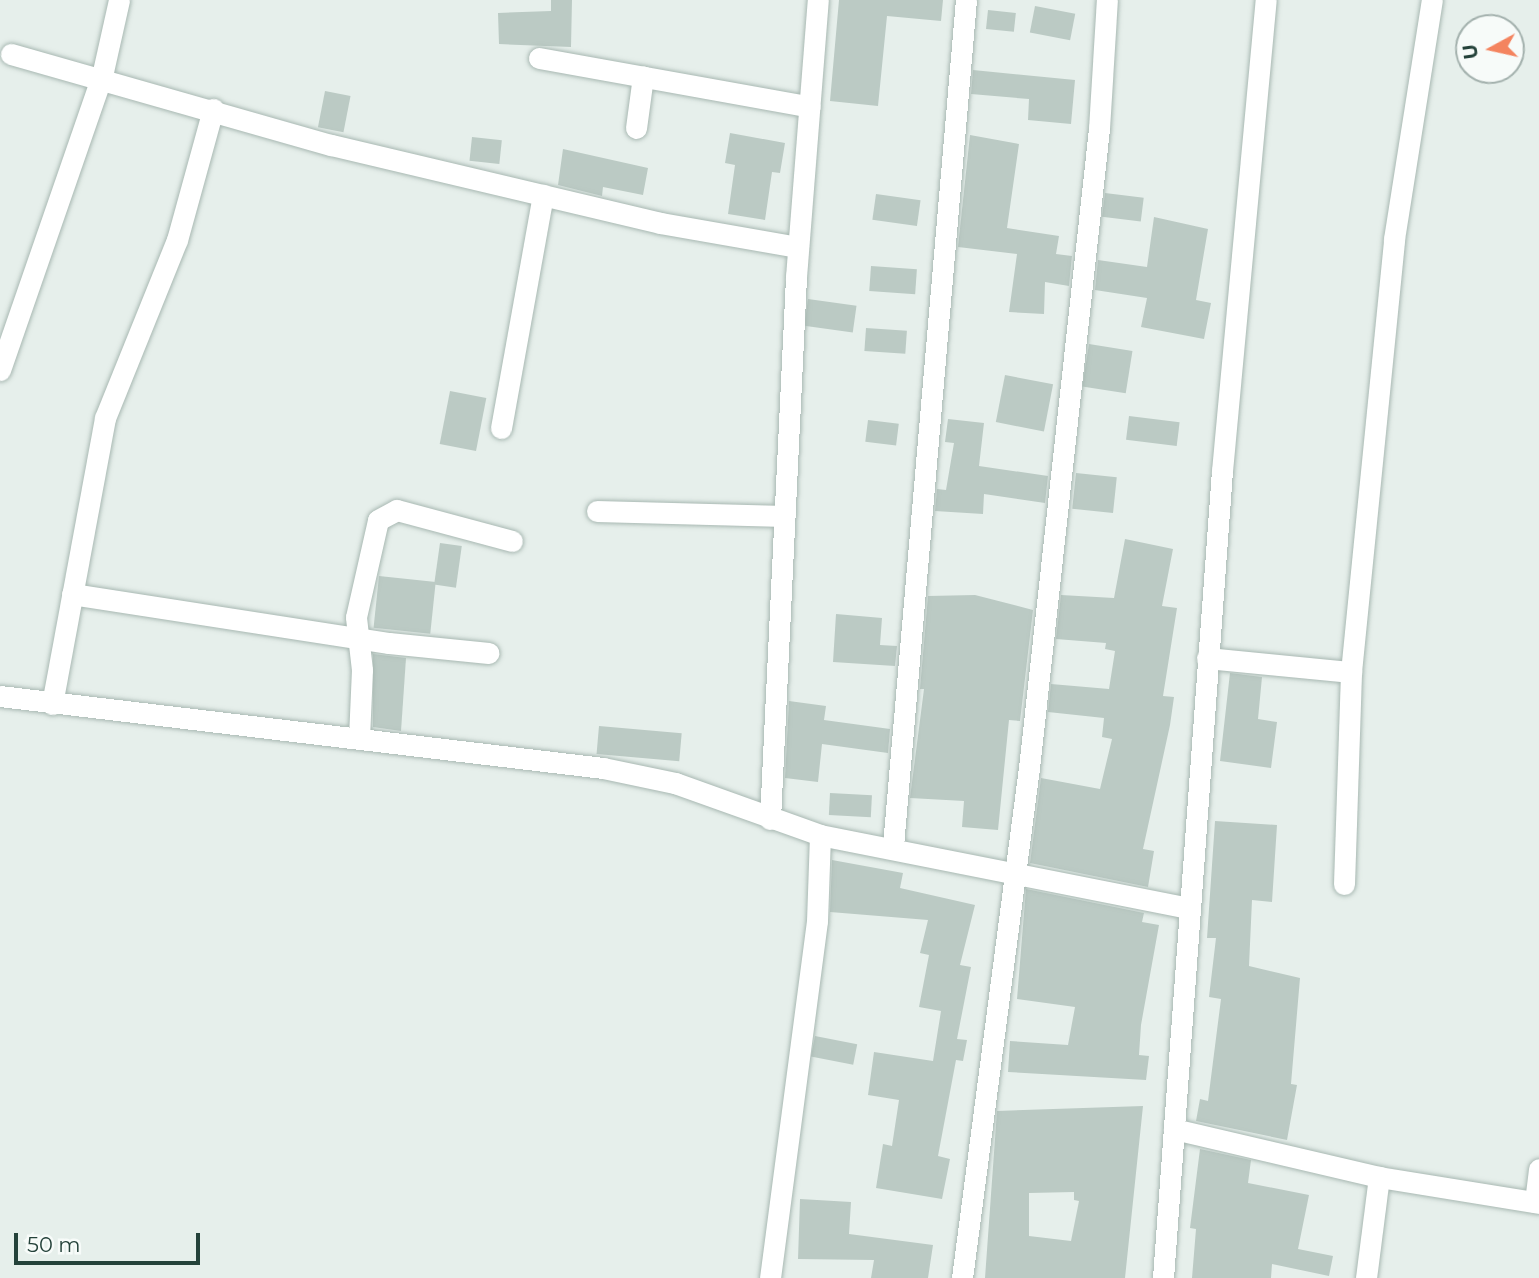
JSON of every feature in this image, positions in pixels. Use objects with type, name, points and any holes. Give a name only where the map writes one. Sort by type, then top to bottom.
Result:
[{"type":"street","points":[[0,370],[102,76],[119,0]]},
{"type":"street","points":[[770,819],[798,247],[818,0]]},
{"type":"street","points":[[893,846],[966,0]]},
{"type":"street","points":[[962,1278],[1017,871],[1099,129],[1107,0]]},
{"type":"street","points":[[1163,1278],[1207,658],[1266,0]]},
{"type":"street","points":[[1344,884],[1351,672],[1394,239],[1432,0]]},
{"type":"street","points":[[11,54],[102,76],[331,145],[542,195],[798,247]]},
{"type":"street","points":[[538,58],[810,107]]},
{"type":"street","points":[[636,128],[643,76]]},
{"type":"street","points":[[52,704],[105,418],[177,240],[213,109]]},
{"type":"street","points":[[501,428],[542,195]]},
{"type":"street","points":[[359,738],[359,595],[373,528],[384,513],[397,510],[512,541]]},
{"type":"street","points":[[597,511],[784,516]]},
{"type":"street","points":[[72,594],[489,653]]},
{"type":"street","points":[[1207,658],[1351,672]]},
{"type":"street","points":[[0,696],[603,768],[675,783],[820,835],[893,846],[1188,908]]},
{"type":"street","points":[[770,1278],[817,921],[820,835]]},
{"type":"street","points":[[1174,1129],[1379,1177],[1537,1203],[1539,1169]]},
{"type":"street","points":[[1367,1278],[1379,1177]]},
{"type":"building","points":[[551,0],[572,0],[571,47],[499,44],[498,13],[551,11]]},
{"type":"building","points":[[839,0],[943,0],[941,21],[887,16],[878,106],[830,101]]},
{"type":"building","points":[[1035,6],[1075,14],[1070,40],[1030,33]]},
{"type":"building","points":[[988,10],[1016,13],[1014,32],[986,29]]},
{"type":"building","points":[[973,70],[1075,80],[1071,124],[1028,120],[1029,99],[971,94]]},
{"type":"building","points":[[325,91],[351,96],[343,132],[318,127]]},
{"type":"building","points":[[730,133],[785,143],[780,173],[772,172],[765,220],[728,214],[735,165],[725,163]]},
{"type":"building","points":[[970,135],[1019,144],[1007,228],[1059,236],[1056,254],[1072,256],[1069,286],[1045,282],[1044,314],[1009,312],[1017,254],[958,247]]},
{"type":"building","points":[[472,137],[502,140],[499,164],[469,161]]},
{"type":"building","points":[[563,149],[648,168],[643,195],[603,187],[602,196],[558,185]]},
{"type":"building","points":[[1105,193],[1144,198],[1141,222],[1102,217]]},
{"type":"building","points":[[876,194],[921,200],[917,226],[872,220]]},
{"type":"building","points":[[1154,217],[1208,229],[1196,300],[1211,303],[1204,339],[1141,327],[1147,298],[1095,290],[1098,260],[1147,267]]},
{"type":"building","points":[[871,266],[917,269],[915,294],[869,291]]},
{"type":"building","points":[[808,299],[857,306],[853,333],[804,326]]},
{"type":"building","points":[[866,328],[907,331],[905,354],[864,351]]},
{"type":"building","points":[[1089,344],[1132,351],[1126,393],[1082,386]]},
{"type":"building","points":[[1005,375],[1053,384],[1044,431],[996,422]]},
{"type":"building","points":[[450,391],[486,398],[476,451],[440,444]]},
{"type":"building","points":[[1129,416],[1180,422],[1177,446],[1126,440]]},
{"type":"building","points":[[948,419],[984,423],[979,466],[1048,476],[1045,503],[984,494],[983,514],[935,511],[937,489],[946,490],[954,443],[945,442]]},
{"type":"building","points":[[868,420],[899,424],[896,446],[865,442]]},
{"type":"building","points":[[1076,473],[1117,477],[1113,513],[1072,509]]},
{"type":"building","points":[[1125,539],[1173,549],[1162,606],[1177,608],[1163,696],[1174,697],[1143,849],[1154,851],[1148,887],[1030,863],[1041,778],[1100,789],[1112,739],[1102,737],[1104,718],[1048,712],[1051,684],[1109,689],[1115,651],[1105,649],[1106,643],[1056,639],[1061,595],[1114,598]]},
{"type":"building","points":[[440,543],[462,546],[456,588],[434,585]]},
{"type":"building","points":[[379,576],[436,582],[430,634],[374,628]]},
{"type":"building","points":[[975,595],[1033,610],[1020,721],[1009,720],[998,830],[962,827],[964,801],[910,798],[924,689],[920,689],[928,596]]},
{"type":"building","points":[[836,614],[882,618],[880,645],[897,646],[895,666],[833,662]]},
{"type":"building","points":[[373,654],[406,658],[401,731],[373,727]]},
{"type":"building","points":[[1230,673],[1262,677],[1258,719],[1277,722],[1271,768],[1220,761]]},
{"type":"building","points":[[789,701],[826,706],[824,720],[890,729],[888,753],[822,744],[818,782],[785,778]]},
{"type":"building","points":[[599,726],[682,733],[679,761],[597,754]]},
{"type":"building","points":[[830,793],[872,795],[871,817],[829,815]]},
{"type":"building","points":[[1215,821],[1277,825],[1272,902],[1252,900],[1249,966],[1300,978],[1291,1084],[1297,1085],[1287,1140],[1196,1121],[1200,1099],[1208,1101],[1221,999],[1209,997],[1216,938],[1207,938]]},
{"type":"building","points":[[832,860],[903,873],[900,888],[975,905],[960,965],[971,967],[957,1039],[967,1040],[963,1061],[956,1060],[938,1156],[950,1159],[942,1199],[876,1188],[883,1144],[892,1146],[899,1100],[868,1095],[874,1052],[933,1061],[941,1011],[919,1007],[929,955],[920,953],[928,920],[830,912]]},
{"type":"building","points":[[1026,889],[1144,913],[1142,922],[1159,925],[1141,1025],[1139,1055],[1149,1056],[1146,1080],[1008,1072],[1010,1041],[1068,1045],[1075,1007],[1017,999]]},
{"type":"building","points":[[815,1036],[857,1044],[853,1065],[811,1057]]},
{"type":"building","points":[[1143,1106],[1125,1278],[985,1278],[997,1111]],"holes":[[[1074,1192],[1074,1200],[1079,1201],[1071,1241],[1029,1236],[1029,1193]]]},
{"type":"building","points":[[1200,1149],[1251,1160],[1248,1183],[1309,1195],[1298,1249],[1333,1256],[1329,1276],[1272,1264],[1271,1278],[1192,1278],[1196,1229],[1190,1228]]},
{"type":"building","points":[[800,1199],[851,1202],[849,1234],[933,1245],[928,1278],[871,1278],[874,1260],[798,1259]]}]
